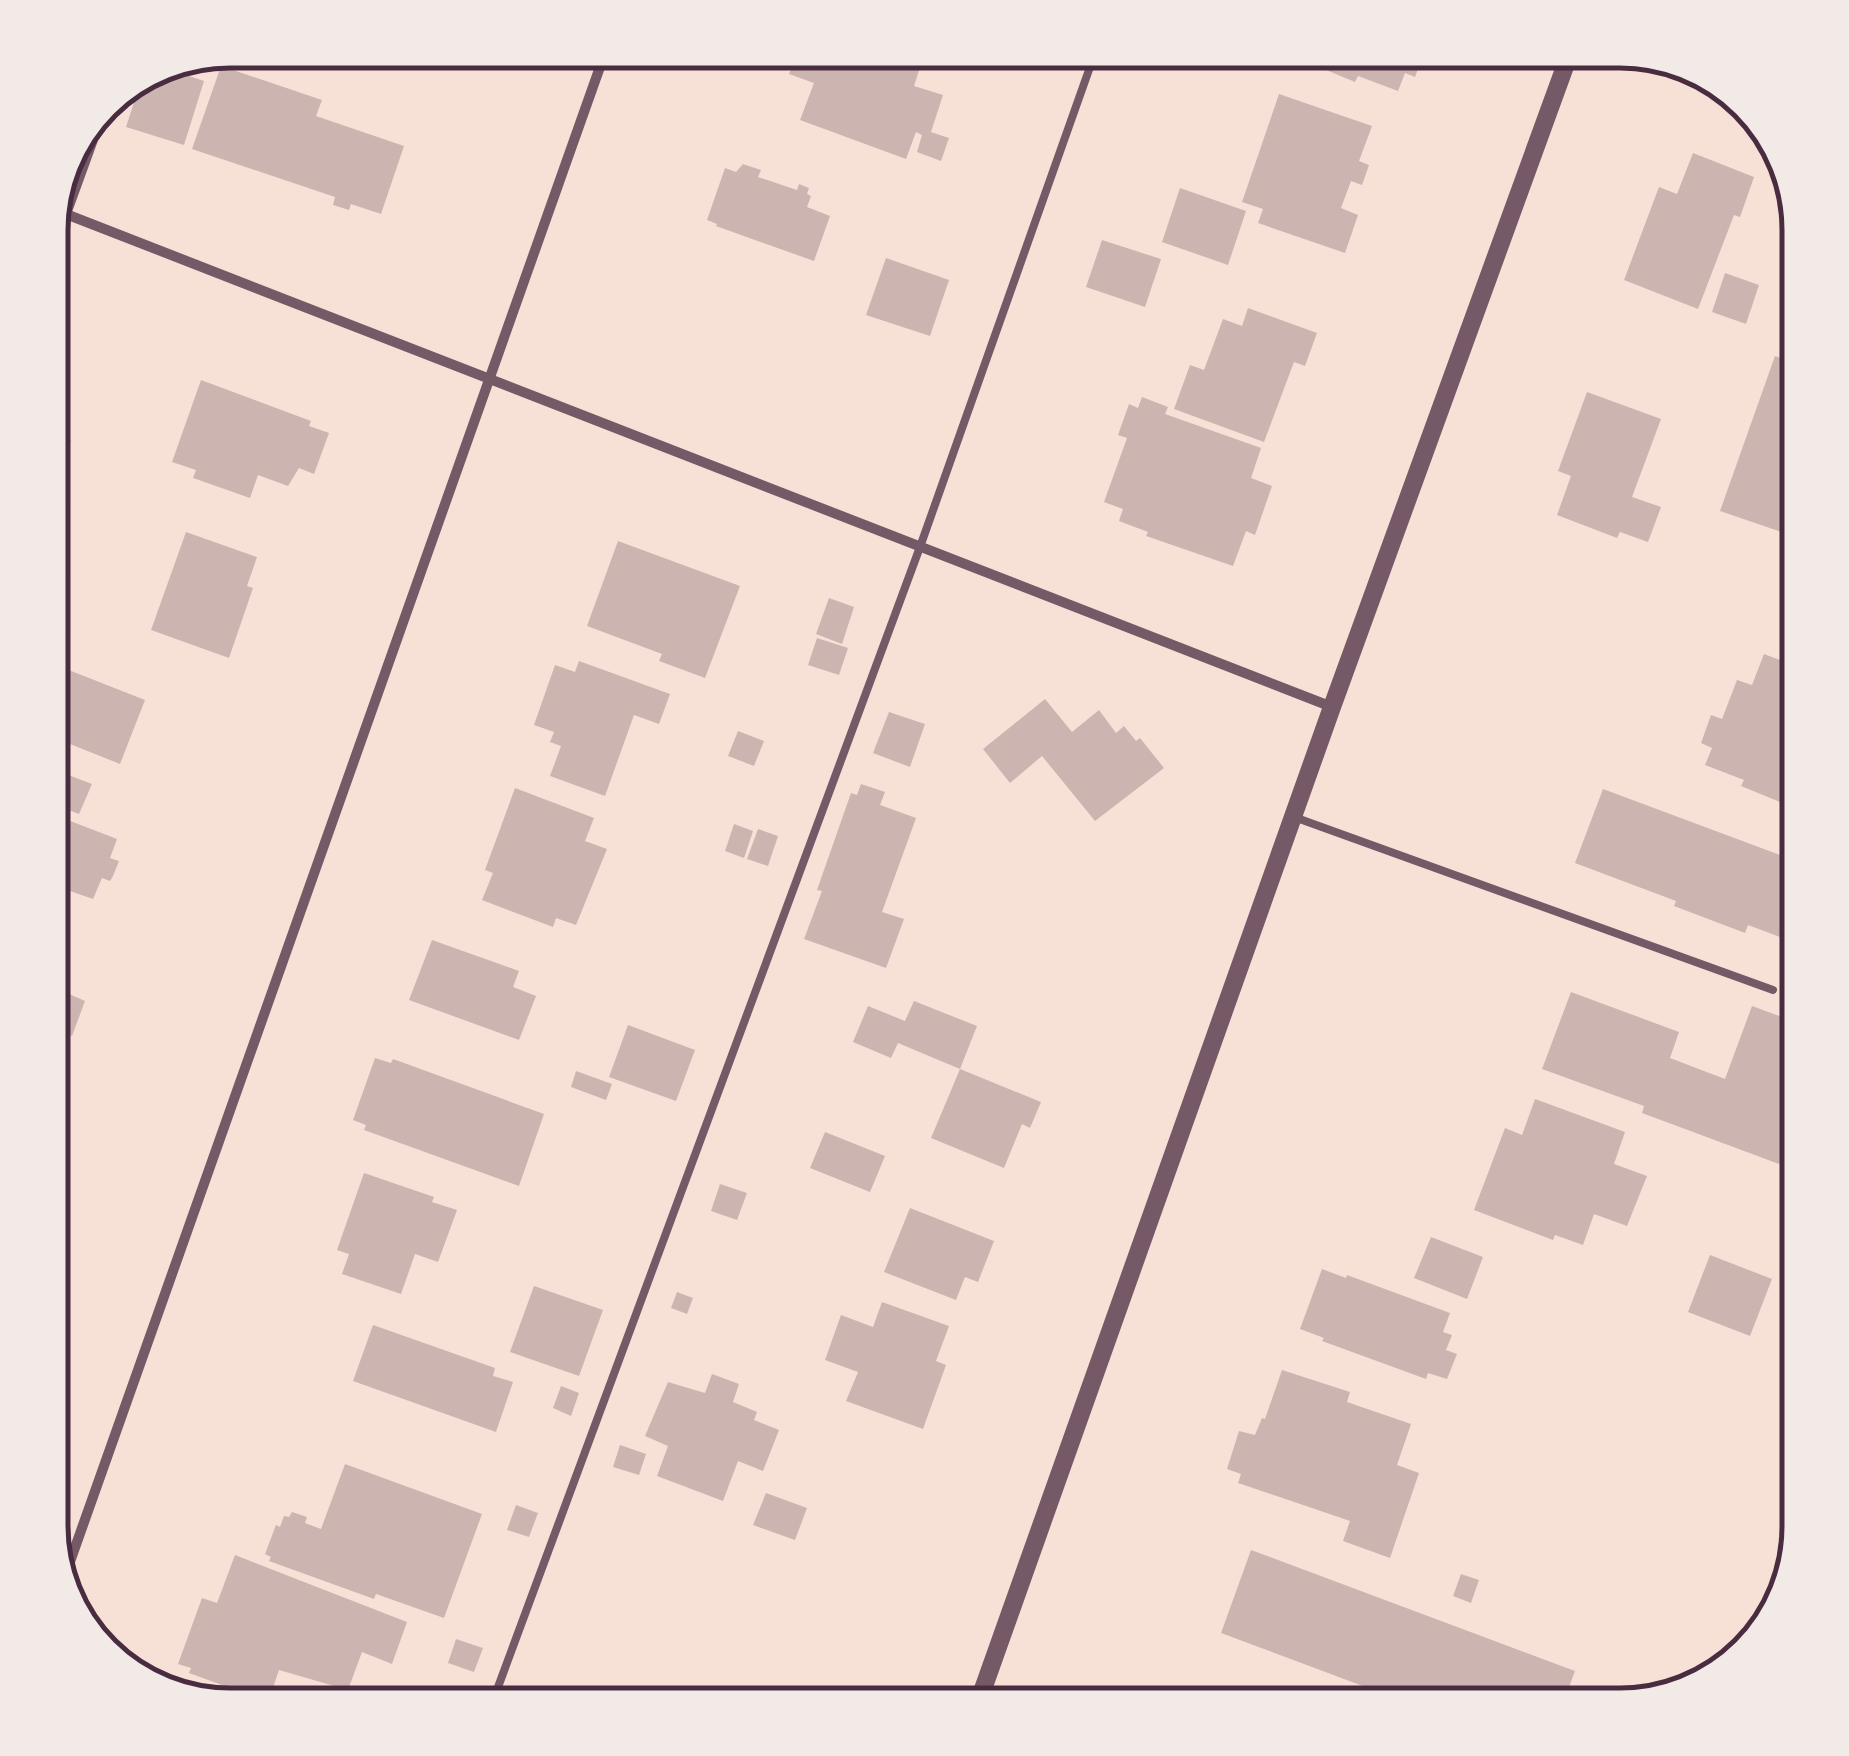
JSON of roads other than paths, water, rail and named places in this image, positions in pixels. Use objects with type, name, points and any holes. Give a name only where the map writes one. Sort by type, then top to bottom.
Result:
[{"type":"street","points":[[71,1558],[600,68]]},
{"type":"street","points":[[984,1688],[1332,707],[1564,68]]},
{"type":"street","points":[[69,215],[1332,707]]},
{"type":"lane","points":[[498,1688],[920,547],[1090,68]]},
{"type":"lane","points":[[70,205],[92,145]]},
{"type":"lane","points":[[1294,817],[1774,990]]}]
